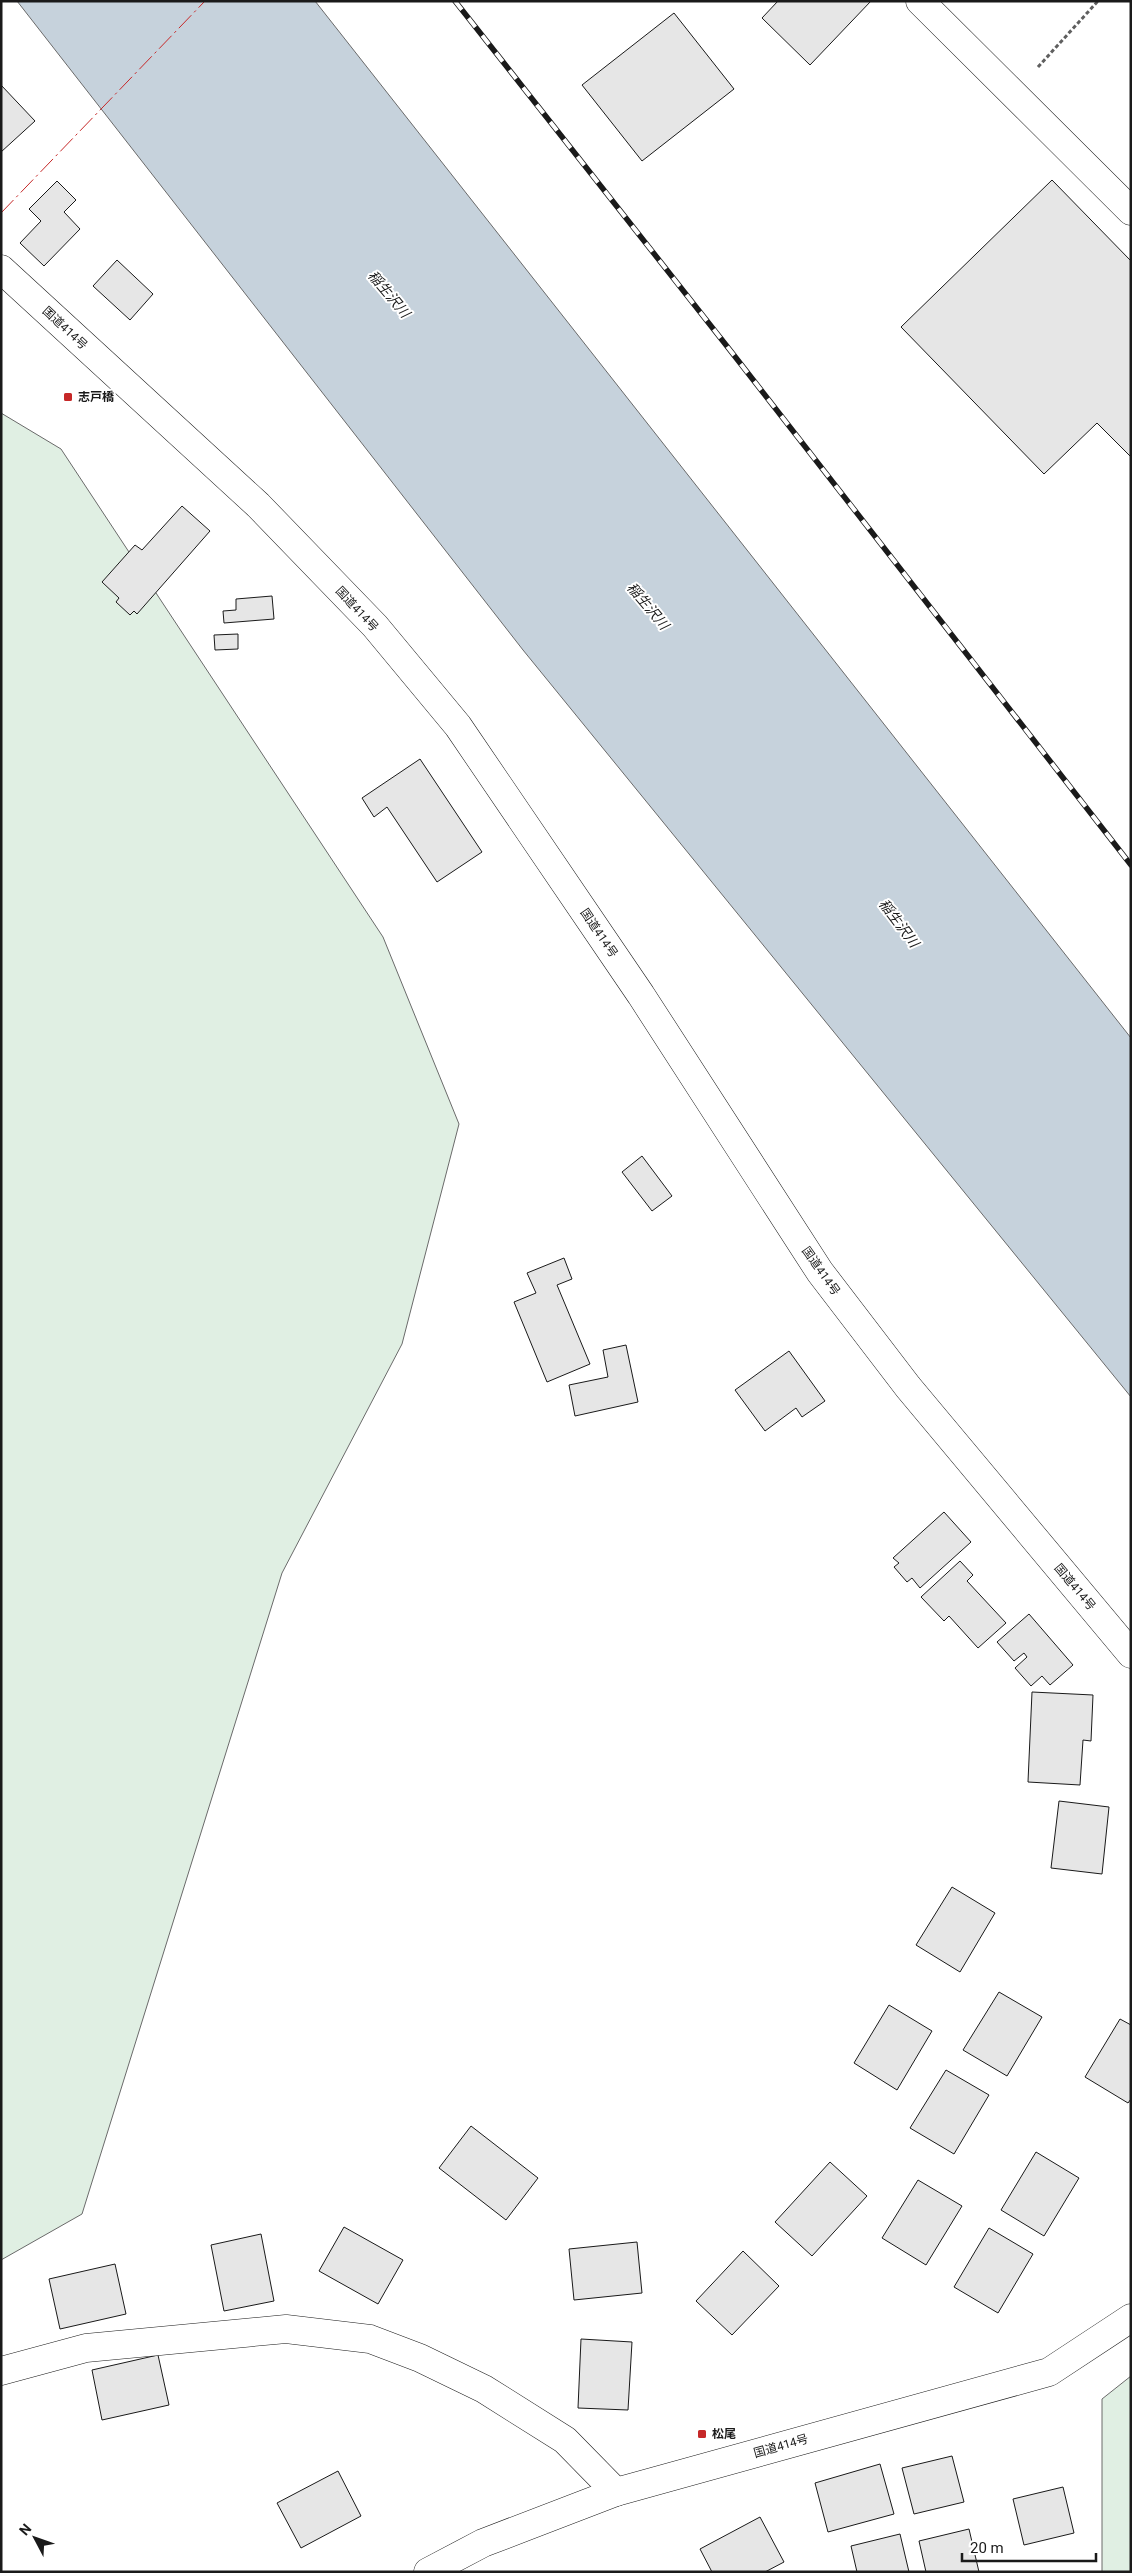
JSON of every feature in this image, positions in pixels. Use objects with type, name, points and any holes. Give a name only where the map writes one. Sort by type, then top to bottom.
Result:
[{"type":"main road","points":[[920,1],[1131,211]]},
{"type":"main road","name":"国道414号","points":[[1,269],[258,505],[375,626],[458,726],[641,996],[820,1272],[908,1387],[1131,1654]]},
{"type":"main road","name":"国道414号","points":[[428,2572],[483,2543],[616,2492],[1049,2372],[1131,2318]]},
{"type":"main road","points":[[1,2371],[86,2348],[286,2329],[370,2339],[420,2358],[484,2389],[565,2440],[616,2492]]},
{"type":"path","points":[[1014,94],[1098,1]]},
{"type":"green space","points":[[1,413],[61,449],[383,937],[459,1124],[402,1344],[282,1573],[82,2214],[1,2260]]},
{"type":"green space","points":[[1131,2376],[1131,2572],[1102,2572],[1102,2399]]},
{"type":"water","name":"稲生沢川","points":[[17,1],[315,1],[1131,1038],[1131,1397],[523,650]]},
{"type":"building","points":[[778,1],[871,1],[810,65],[762,18]]},
{"type":"building","points":[[674,13],[734,89],[642,161],[582,85]]},
{"type":"building","points":[[1,85],[35,121],[1,152]]},
{"type":"building","points":[[1052,180],[1131,261],[1131,457],[1097,423],[1044,474],[901,327]]},
{"type":"building","points":[[57,181],[76,200],[64,212],[80,229],[44,266],[20,243],[41,221],[29,209]]},
{"type":"building","points":[[117,260],[153,294],[130,320],[93,286]]},
{"type":"building","points":[[182,506],[210,531],[137,614],[134,611],[130,615],[116,602],[119,598],[102,582],[135,545],[142,550]]},
{"type":"building","points":[[272,596],[274,619],[224,623],[223,611],[236,610],[236,599]]},
{"type":"building","points":[[238,634],[238,649],[215,650],[214,635]]},
{"type":"building","points":[[420,759],[482,852],[437,882],[387,807],[374,817],[362,798]]},
{"type":"building","points":[[642,1156],[672,1196],[652,1211],[622,1172]]},
{"type":"building","points":[[564,1258],[572,1279],[557,1285],[590,1364],[547,1382],[514,1302],[536,1293],[527,1273]]},
{"type":"building","points":[[626,1345],[638,1402],[575,1416],[569,1385],[608,1377],[603,1350]]},
{"type":"building","points":[[789,1351],[825,1401],[802,1417],[796,1408],[765,1431],[735,1390]]},
{"type":"building","points":[[944,1512],[971,1542],[920,1588],[912,1578],[907,1582],[894,1567],[899,1563],[893,1558]]},
{"type":"building","points":[[960,1561],[973,1575],[967,1581],[1006,1623],[978,1648],[949,1616],[944,1621],[921,1597]]},
{"type":"building","points":[[1029,1614],[1073,1665],[1050,1685],[1042,1676],[1031,1686],[1015,1668],[1027,1657],[1024,1653],[1014,1661],[997,1642]]},
{"type":"building","points":[[1032,1692],[1093,1695],[1091,1741],[1083,1740],[1080,1785],[1028,1782]]},
{"type":"building","points":[[1059,1801],[1109,1807],[1102,1874],[1051,1868]]},
{"type":"building","points":[[952,1887],[995,1913],[960,1972],[916,1945]]},
{"type":"building","points":[[999,1992],[1042,2017],[1007,2076],[963,2050]]},
{"type":"building","points":[[889,2005],[932,2031],[897,2090],[854,2063]]},
{"type":"building","points":[[1120,2019],[1131,2025],[1131,2099],[1128,2103],[1085,2077]]},
{"type":"building","points":[[946,2070],[989,2095],[954,2154],[910,2128]]},
{"type":"building","points":[[471,2126],[538,2178],[506,2220],[439,2168]]},
{"type":"building","points":[[1036,2152],[1079,2178],[1044,2236],[1001,2210]]},
{"type":"building","points":[[830,2162],[867,2196],[812,2256],[775,2222]]},
{"type":"building","points":[[918,2180],[962,2206],[926,2265],[882,2238]]},
{"type":"building","points":[[344,2227],[403,2260],[378,2304],[319,2271]]},
{"type":"building","points":[[989,2228],[1033,2254],[998,2313],[954,2287]]},
{"type":"building","points":[[261,2234],[274,2301],[224,2311],[211,2245]]},
{"type":"building","points":[[637,2242],[642,2293],[574,2300],[569,2249]]},
{"type":"building","points":[[743,2251],[779,2286],[732,2335],[696,2301]]},
{"type":"building","points":[[115,2264],[126,2314],[60,2329],[49,2279]]},
{"type":"building","points":[[581,2339],[632,2342],[628,2410],[578,2408]]},
{"type":"building","points":[[158,2355],[169,2405],[102,2420],[92,2370]]},
{"type":"building","points":[[952,2456],[964,2502],[914,2514],[902,2468]]},
{"type":"building","points":[[880,2464],[894,2514],[828,2532],[815,2483]]},
{"type":"building","points":[[338,2471],[361,2516],[301,2548],[277,2503]]},
{"type":"building","points":[[1063,2487],[1074,2533],[1024,2545],[1013,2499]]},
{"type":"building","points":[[760,2517],[784,2562],[765,2572],[712,2572],[700,2549]]},
{"type":"building","points":[[969,2529],[979,2572],[926,2572],[919,2541]]},
{"type":"building","points":[[900,2534],[909,2572],[857,2572],[851,2546]]},
{"type":"railway","points":[[455,1],[1131,865]]},
{"type":"power","points":[[1,213],[205,1]]},
{"type":"place","name":"志戸橋","points":[[68,397]]},
{"type":"place","name":"松尾","points":[[702,2434]]}]
